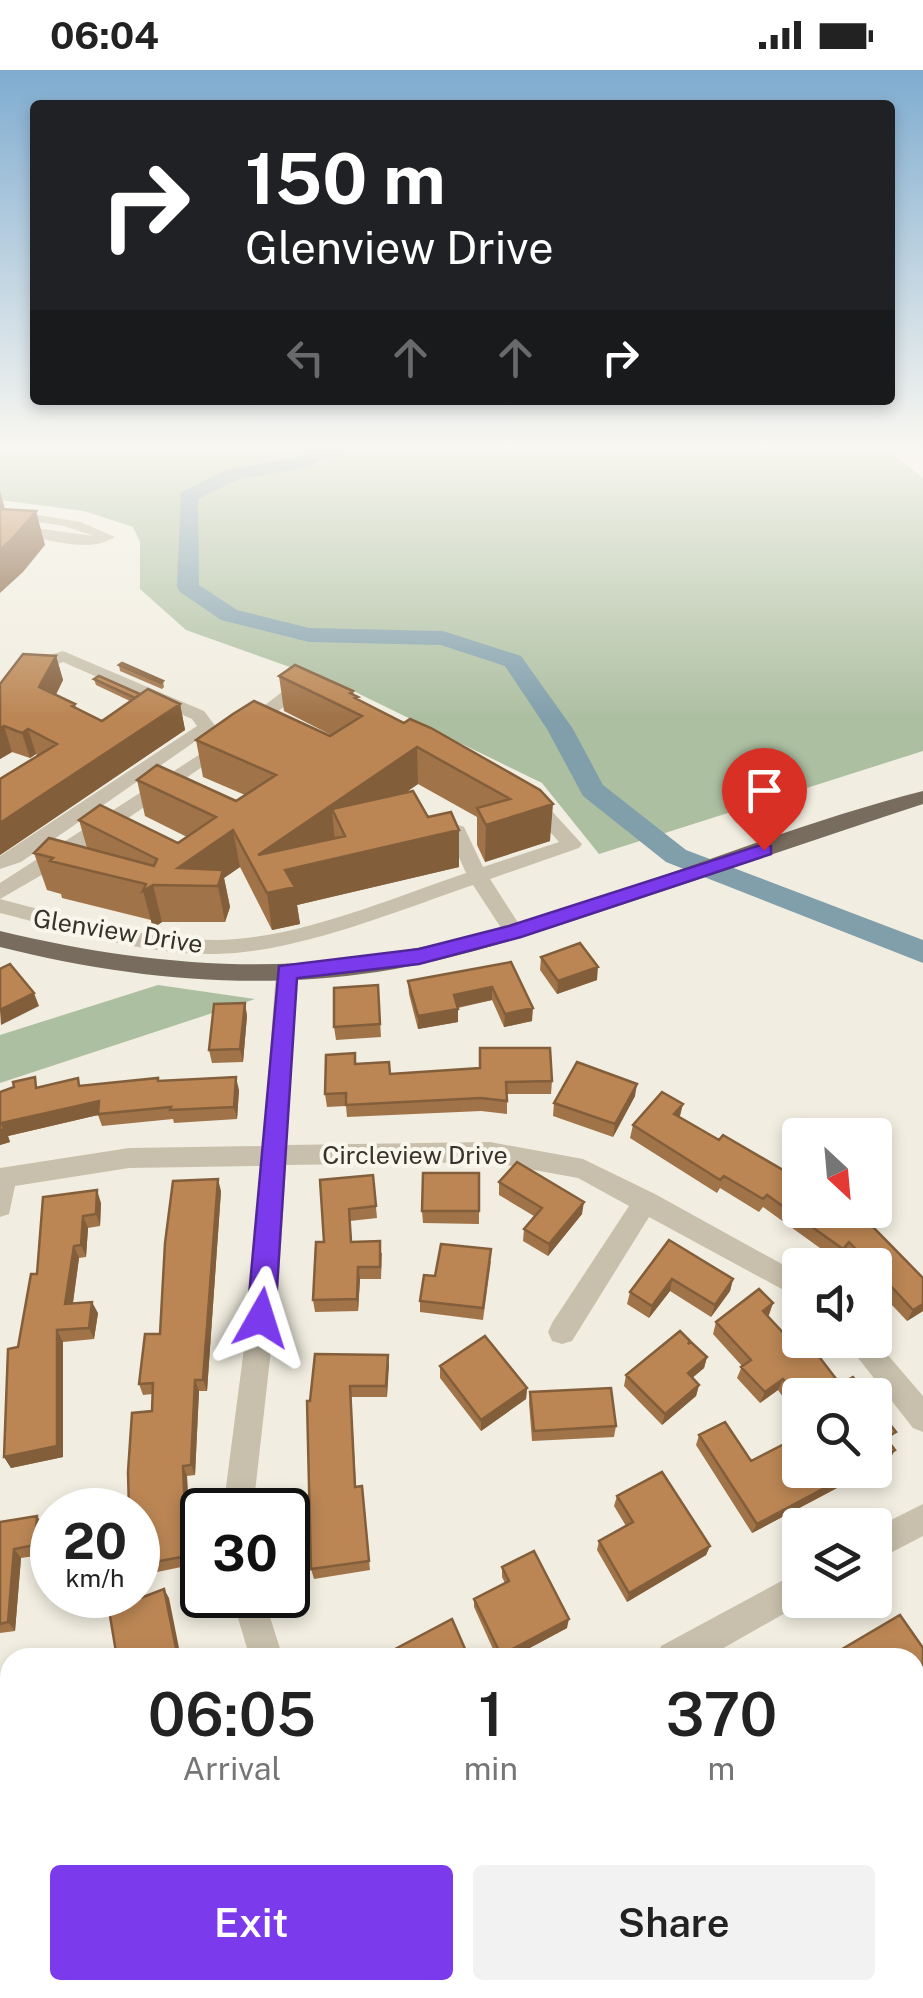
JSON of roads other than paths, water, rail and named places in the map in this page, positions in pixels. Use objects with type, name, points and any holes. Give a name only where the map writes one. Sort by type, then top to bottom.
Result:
[{"type":"main road","name":"Glenview Drive","points":[[0,938],[64,956],[139,967],[240,974],[404,960],[514,932],[923,797]]},
{"type":"street","points":[[66,538],[90,545],[104,538]]},
{"type":"street","points":[[0,699],[20,674],[63,656],[198,715],[207,727],[14,858],[0,862]]},
{"type":"street","points":[[0,892],[121,824],[175,788],[262,723],[297,688],[311,688],[327,695]]},
{"type":"street","points":[[0,906],[131,940],[216,947],[242,945],[354,918],[572,844],[535,802],[510,786]]},
{"type":"street","points":[[441,825],[456,831],[477,875],[514,932]]},
{"type":"street","points":[[240,974],[242,945]]},
{"type":"street","points":[[241,1488],[266,1279],[286,971]]},
{"type":"street","name":"Circleview Drive","points":[[2,1177],[129,1158],[490,1152],[530,1157],[583,1169],[782,1277]]},
{"type":"street","points":[[0,1206],[2,1177]]},
{"type":"street","points":[[562,1332],[646,1201]]},
{"type":"street","points":[[873,1358],[923,1418]]},
{"type":"street","points":[[892,1536],[923,1519]]},
{"type":"street","points":[[691,1648],[782,1597]]},
{"type":"street","points":[[254,1618],[264,1648]]},
{"type":"waterway","points":[[188,538],[188,587],[229,615],[309,635],[443,638],[513,661],[560,729],[592,790],[676,856],[923,952]]}]
